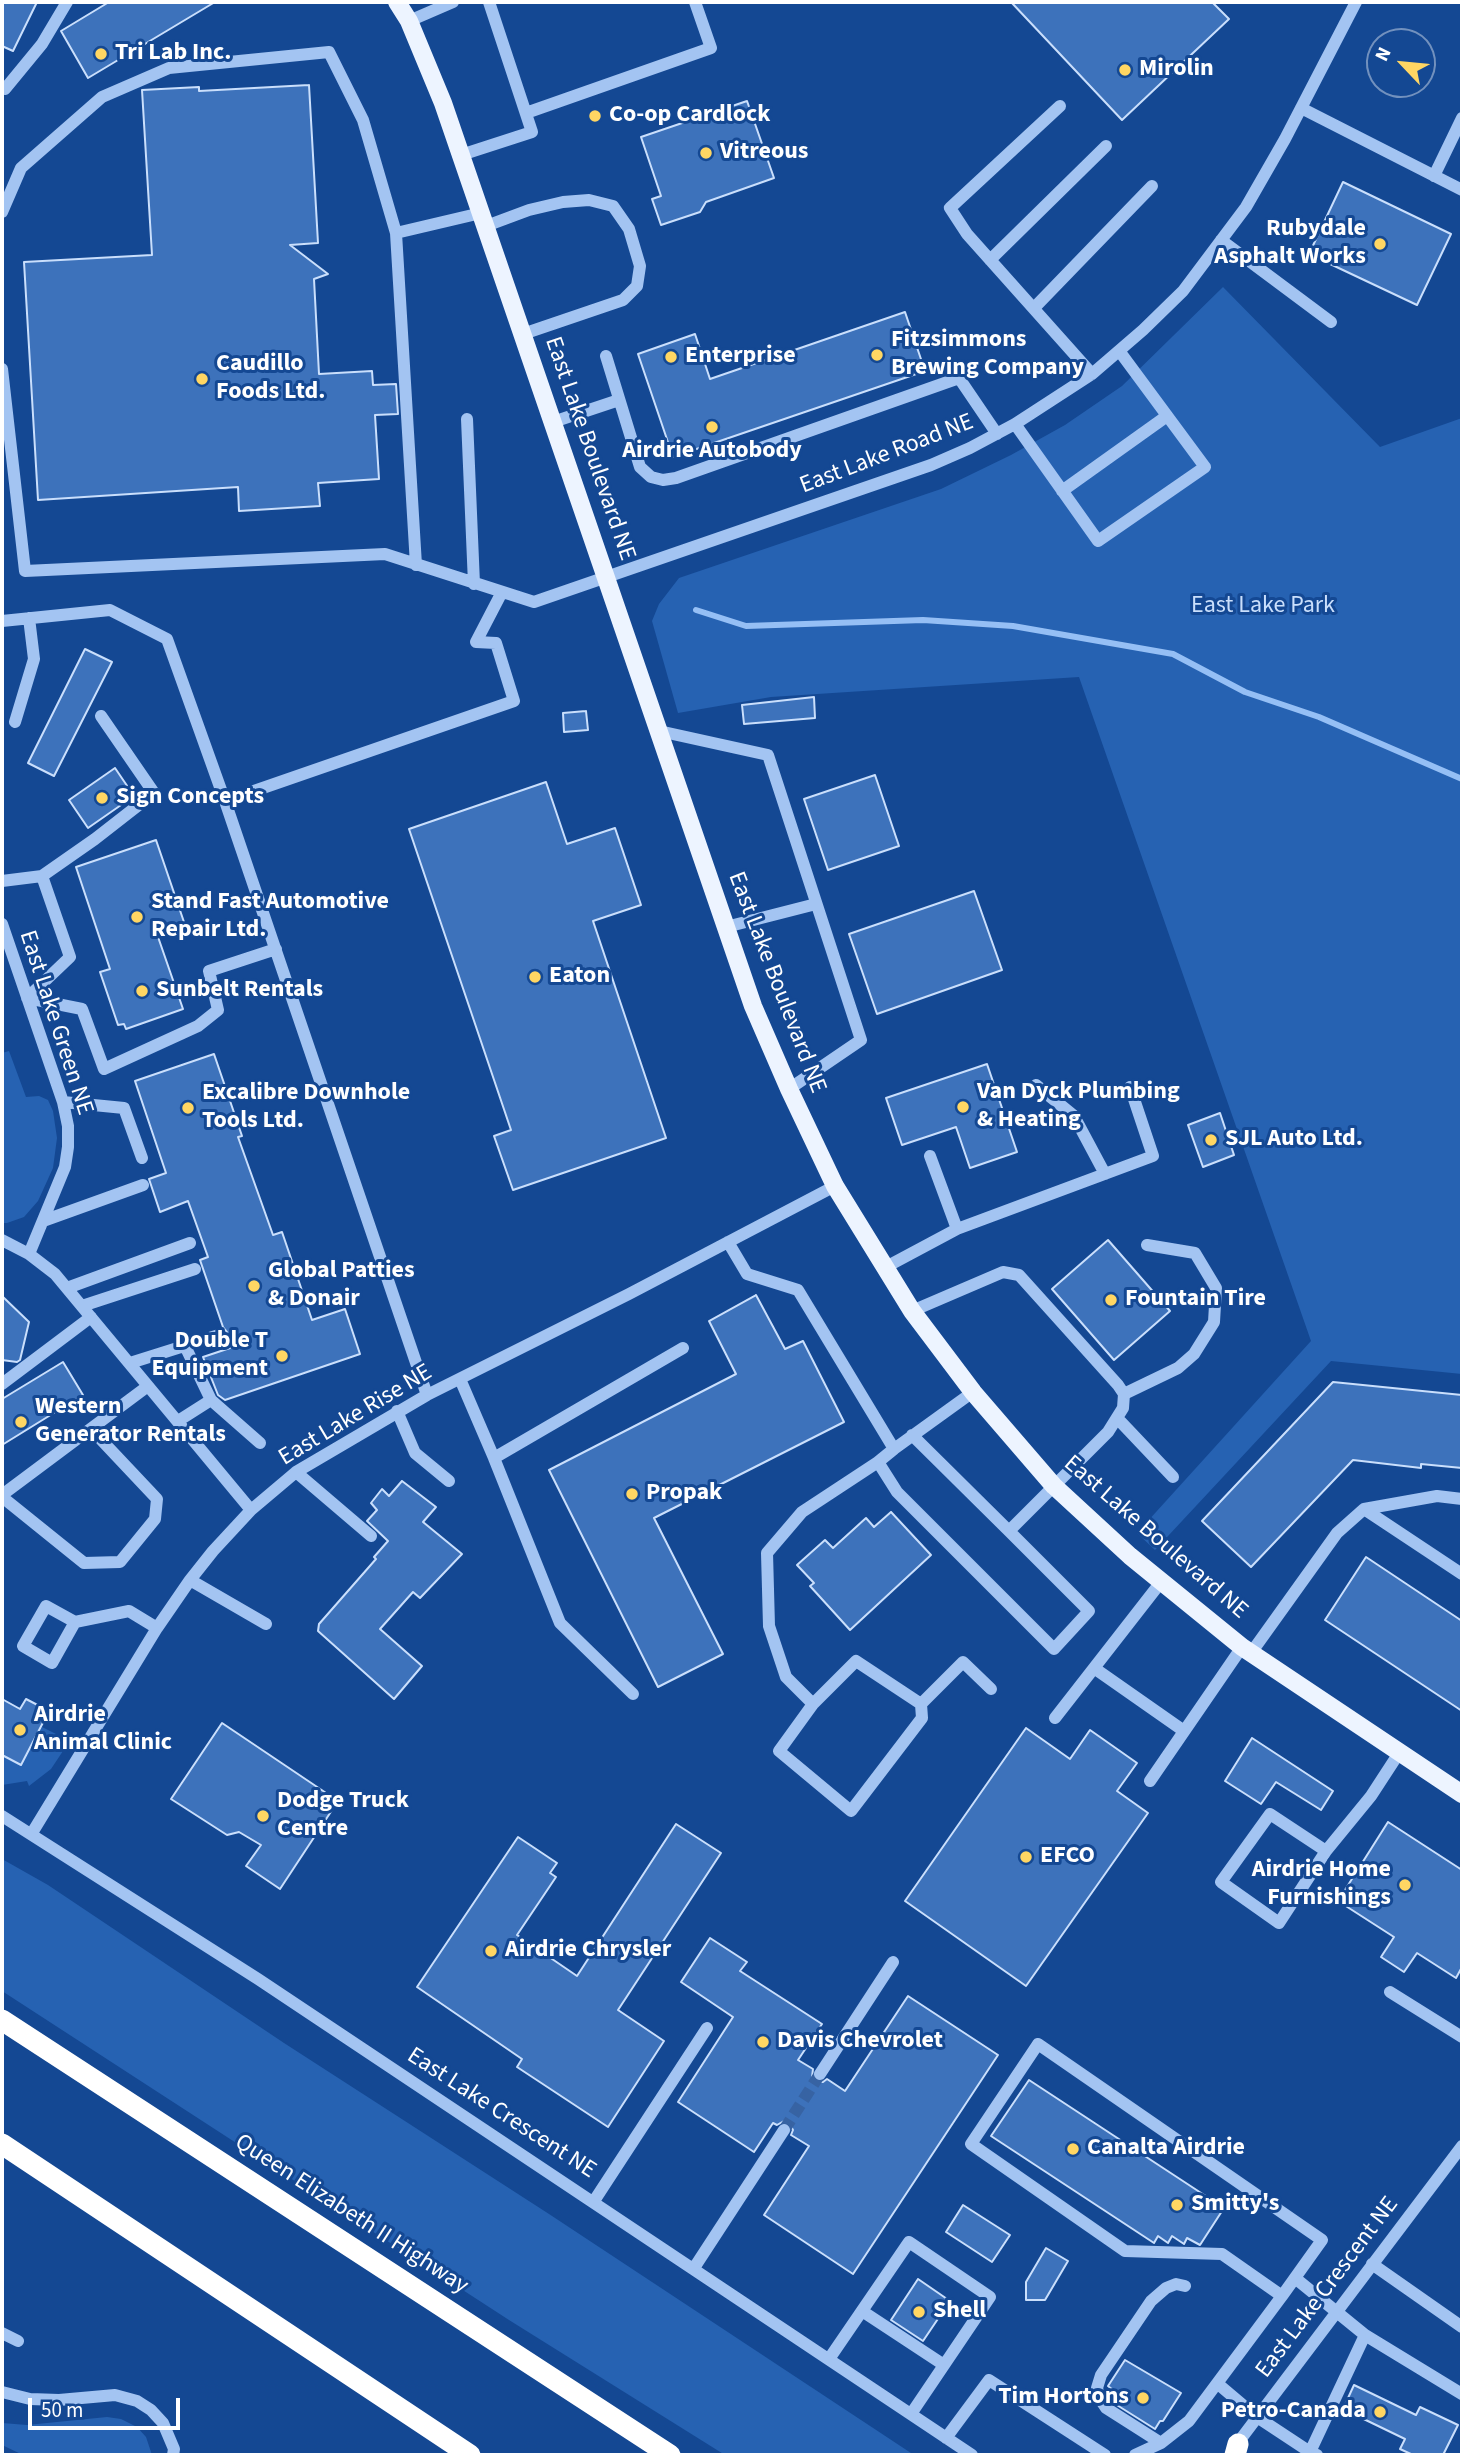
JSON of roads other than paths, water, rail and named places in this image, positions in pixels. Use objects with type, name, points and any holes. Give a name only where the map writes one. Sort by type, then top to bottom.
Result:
[{"type":"highway","name":"Queen Elizabeth II Highway","points":[[2,2020],[670,2455]]},
{"type":"highway","points":[[2,2144],[470,2455]]},
{"type":"main road","name":"East Lake Boulevard NE","points":[[397,2],[409,21],[443,103],[753,1006],[835,1186],[912,1311],[972,1392],[1054,1486],[1161,1582],[1246,1650],[1462,1794]]},
{"type":"street","points":[[2,87],[5,89],[42,44],[67,2]]},
{"type":"street","points":[[409,21],[453,2]]},
{"type":"street","points":[[461,155],[532,132],[489,2]]},
{"type":"street","points":[[526,113],[711,48],[695,2]]},
{"type":"street","name":"East Lake Road NE","points":[[2,369],[25,571],[385,554],[534,602],[931,465],[998,434],[1092,374],[1119,352],[1182,291],[1246,207],[1356,2]]},
{"type":"street","points":[[2,212],[21,168],[102,97],[169,68],[329,52],[363,120],[396,233],[416,565]]},
{"type":"street","points":[[1060,106],[950,208],[967,234],[1092,374]]},
{"type":"street","points":[[1301,108],[1462,190]]},
{"type":"street","points":[[1434,176],[1462,118]]},
{"type":"street","points":[[990,260],[1106,146]]},
{"type":"street","points":[[1034,308],[1152,186]]},
{"type":"street","points":[[396,233],[483,219],[563,202],[589,200],[614,206],[629,229],[640,266],[637,286],[623,300],[523,334]]},
{"type":"street","points":[[1221,240],[1331,322]]},
{"type":"street","points":[[1015,424],[1098,541],[1205,467],[1119,352]]},
{"type":"street","points":[[606,356],[640,467],[651,477],[663,480],[676,478],[959,378],[998,434]]},
{"type":"street","points":[[553,422],[619,400]]},
{"type":"street","points":[[1062,491],[1167,416]]},
{"type":"street","points":[[467,419],[474,584]]},
{"type":"street","points":[[254,791],[514,701],[496,643],[476,642],[502,592]]},
{"type":"street","points":[[2,621],[110,610],[167,639],[276,949],[427,1395]]},
{"type":"street","points":[[15,722],[34,659],[29,618]]},
{"type":"street","points":[[2,881],[42,876],[154,793],[101,716]]},
{"type":"street","points":[[659,732],[768,755],[861,1040],[789,1089]]},
{"type":"street","points":[[27,998],[70,957],[42,876]]},
{"type":"street","points":[[726,926],[816,904]]},
{"type":"street","name":"East Lake Green NE","points":[[2,924],[63,1102],[68,1126],[65,1167],[29,1254]]},
{"type":"street","points":[[27,998],[82,1009],[104,1069],[198,1026],[218,1010],[209,971],[276,949]]},
{"type":"street","points":[[1036,1085],[1074,1116],[1105,1174]]},
{"type":"street","points":[[884,1268],[957,1229],[1153,1156],[1130,1087]]},
{"type":"street","points":[[63,1102],[124,1108],[142,1158]]},
{"type":"street","points":[[930,1156],[957,1229]]},
{"type":"street","points":[[43,1221],[143,1185]]},
{"type":"street","name":"East Lake Rise NE","points":[[32,1833],[157,1628],[190,1580],[251,1510],[296,1472],[427,1395],[835,1186]]},
{"type":"street","points":[[2,1240],[29,1254],[55,1274],[251,1510]]},
{"type":"street","points":[[728,1242],[747,1275],[798,1290],[894,1449]]},
{"type":"street","points":[[66,1288],[190,1243]]},
{"type":"street","points":[[1124,1394],[1178,1368],[1194,1354],[1214,1322],[1216,1288],[1195,1253],[1147,1245]]},
{"type":"street","points":[[82,1306],[195,1269]]},
{"type":"street","points":[[912,1311],[1003,1272],[1019,1275],[1124,1394],[1123,1408],[1108,1432],[1009,1531]]},
{"type":"street","points":[[2,1384],[91,1317]]},
{"type":"street","points":[[130,1363],[219,1335]]},
{"type":"street","points":[[185,1346],[211,1400],[260,1443]]},
{"type":"street","points":[[494,1458],[683,1348]]},
{"type":"street","points":[[460,1379],[560,1623],[633,1694]]},
{"type":"street","points":[[91,1429],[157,1499],[155,1520],[120,1562],[84,1563],[2,1496],[148,1386]]},
{"type":"street","points":[[813,1704],[786,1677],[769,1626],[768,1553],[802,1512],[878,1461],[972,1392]]},
{"type":"street","points":[[177,1421],[211,1400]]},
{"type":"street","points":[[397,1411],[415,1453],[449,1481]]},
{"type":"street","points":[[1118,1419],[1173,1477]]},
{"type":"street","points":[[878,1461],[897,1492],[1054,1649],[1089,1611],[912,1435]]},
{"type":"street","points":[[296,1472],[371,1536]]},
{"type":"street","points":[[1150,1782],[1184,1731],[1337,1533],[1364,1509],[1437,1496],[1462,1499]]},
{"type":"street","points":[[1364,1509],[1462,1574]]},
{"type":"street","points":[[190,1580],[265,1624]]},
{"type":"street","points":[[1055,1718],[1161,1582]]},
{"type":"street","points":[[75,1622],[52,1662],[23,1646],[46,1605],[75,1622],[129,1611],[157,1628]]},
{"type":"street","points":[[921,1704],[856,1661],[813,1704],[779,1751],[851,1811],[922,1718],[921,1704],[963,1662],[991,1689]]},
{"type":"street","points":[[1094,1668],[1184,1731]]},
{"type":"street","points":[[1326,1851],[1270,1814],[1221,1882],[1279,1923],[1326,1851],[1371,1796],[1399,1753]]},
{"type":"street","name":"East Lake Crescent NE","points":[[2,1816],[258,1979],[972,2455]]},
{"type":"street","points":[[820,2074],[893,1962]]},
{"type":"street","points":[[1390,1992],[1462,2037]]},
{"type":"street","points":[[594,2201],[707,2028]]},
{"type":"street","points":[[1135,2455],[1161,2443],[1189,2421],[1218,2384],[1282,2296],[1295,2278],[1321,2240],[1038,2044],[971,2144],[1125,2251],[1222,2254],[1282,2296]]},
{"type":"street","points":[[694,2268],[784,2130]]},
{"type":"street","name":"East Lake Crescent NE","points":[[1233,2451],[1462,2146]]},
{"type":"street","points":[[829,2359],[909,2242],[990,2297],[911,2414]]},
{"type":"street","points":[[1372,2264],[1462,2327]]},
{"type":"street","points":[[1295,2278],[1365,2335],[1462,2394]]},
{"type":"street","points":[[1161,2443],[1106,2409],[1097,2388],[1101,2375],[1151,2301],[1166,2288],[1176,2284],[1185,2287]]},
{"type":"street","points":[[863,2311],[944,2365]]},
{"type":"street","points":[[2,2333],[18,2340]]},
{"type":"street","points":[[1218,2384],[1257,2417],[1312,2454],[1365,2335]]},
{"type":"street","points":[[946,2438],[989,2380],[1105,2455]]},
{"type":"street","points":[[2,2392],[30,2399],[59,2400],[115,2395],[137,2401],[151,2410],[163,2423],[174,2449],[173,2455]]},
{"type":"waterway","points":[[696,610],[746,626],[923,620],[1013,626],[1173,654],[1245,692],[1319,717],[1462,779]]},
{"type":"tunnel","points":[[784,2130],[820,2074]]},
{"type":"place","name":"Tri Lab Inc.","points":[[101,54]]},
{"type":"place","name":"Mirolin","points":[[1125,70]]},
{"type":"place","name":"Co-op Cardlock","points":[[595,116]]},
{"type":"place","name":"Vitreous","points":[[706,153]]},
{"type":"place","name":"Rubydale Asphalt Works","points":[[1380,244]]},
{"type":"place","name":"Fitzsimmons Brewing Company","points":[[877,355]]},
{"type":"place","name":"Enterprise","points":[[671,357]]},
{"type":"place","name":"Caudillo Foods Ltd.","points":[[202,379]]},
{"type":"place","name":"Airdrie Autobody","points":[[712,427]]},
{"type":"place","name":"Sign Concepts","points":[[102,798]]},
{"type":"place","name":"Stand Fast Automotive Repair Ltd.","points":[[137,917]]},
{"type":"place","name":"Eaton","points":[[535,977]]},
{"type":"place","name":"Sunbelt Rentals","points":[[142,991]]},
{"type":"place","name":"Van Dyck Plumbing & Heating","points":[[963,1107]]},
{"type":"place","name":"Excalibre Downhole Tools Ltd.","points":[[188,1108]]},
{"type":"place","name":"SJL Auto Ltd.","points":[[1211,1140]]},
{"type":"place","name":"Global Patties & Donair","points":[[254,1286]]},
{"type":"place","name":"Fountain Tire","points":[[1111,1300]]},
{"type":"place","name":"Double T Equipment","points":[[282,1356]]},
{"type":"place","name":"Western Generator Rentals","points":[[21,1422]]},
{"type":"place","name":"Propak","points":[[632,1494]]},
{"type":"place","name":"Airdrie Animal Clinic","points":[[20,1730]]},
{"type":"place","name":"Dodge Truck Centre","points":[[263,1816]]},
{"type":"place","name":"EFCO","points":[[1026,1857]]},
{"type":"place","name":"Airdrie Home Furnishings","points":[[1405,1885]]},
{"type":"place","name":"Airdrie Chrysler","points":[[491,1951]]},
{"type":"place","name":"Davis Chevrolet","points":[[763,2042]]},
{"type":"place","name":"Canalta Airdrie","points":[[1073,2149]]},
{"type":"place","name":"Smitty's","points":[[1177,2205]]},
{"type":"place","name":"Shell","points":[[919,2312]]},
{"type":"place","name":"Tim Hortons","points":[[1143,2398]]},
{"type":"place","name":"Petro-Canada","points":[[1380,2412]]},
{"type":"park label","name":"East Lake Park","points":[[1263,607]]}]
